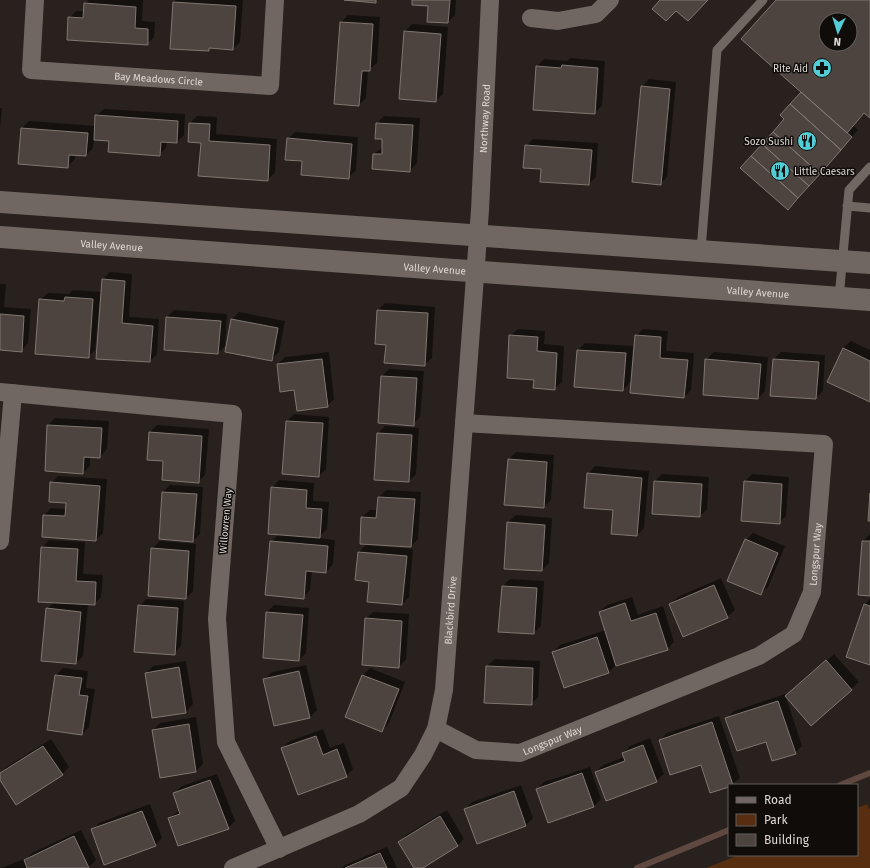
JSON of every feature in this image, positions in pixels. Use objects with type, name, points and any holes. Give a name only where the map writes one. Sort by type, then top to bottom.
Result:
[{"type":"main road","points":[[0,202],[870,263]]},
{"type":"main road","name":"Valley Avenue","points":[[0,238],[870,300]]},
{"type":"street","name":"Bay Meadows Circle","points":[[36,0],[31,70],[270,86],[275,0]]},
{"type":"street","name":"Northway Road","points":[[478,236],[490,0]]},
{"type":"street","points":[[531,18],[558,21],[596,14],[610,0]]},
{"type":"street","name":"Blackbird Drive","points":[[233,868],[360,814],[401,788],[423,756],[436,729],[444,690],[478,236]]},
{"type":"street","points":[[0,541],[7,393]]},
{"type":"street","name":"Willowren Way","points":[[7,393],[234,414],[217,620],[226,742],[279,849]]},
{"type":"street","name":"Longspur Way","points":[[436,729],[476,750],[520,753],[759,656],[794,634],[812,592],[824,444],[464,423]]},
{"type":"lane","points":[[701,250],[717,50],[763,0]]},
{"type":"lane","points":[[839,298],[849,190],[870,166]]},
{"type":"lane","points":[[847,206],[870,208]]},
{"type":"green space","points":[[867,804],[870,810],[870,868],[706,868],[736,856],[858,856],[858,808]]},
{"type":"building","points":[[344,0],[376,0],[376,3]]},
{"type":"building","points":[[412,0],[450,0],[448,23],[427,22],[428,6],[412,5]]},
{"type":"building","points":[[660,0],[708,0],[688,21],[676,11],[666,21],[652,9]]},
{"type":"building","name":"Rite Aid","points":[[776,0],[870,0],[870,118],[864,113],[847,133],[741,39]]},
{"type":"building","points":[[173,2],[236,6],[233,50],[209,48],[209,51],[170,49]]},
{"type":"building","points":[[84,3],[136,7],[135,28],[148,29],[148,45],[67,40],[68,17],[83,18]]},
{"type":"building","points":[[340,22],[373,24],[370,71],[362,71],[359,106],[334,104]]},
{"type":"building","points":[[404,31],[441,34],[436,102],[399,99]]},
{"type":"building","points":[[562,65],[598,68],[595,114],[533,110],[536,66],[561,68]]},
{"type":"building","points":[[641,86],[670,89],[661,185],[632,182]]},
{"type":"building","points":[[801,92],[852,137],[841,150],[790,104]]},
{"type":"building","name":"Sozo Sushi","points":[[790,104],[841,150],[820,174],[773,132],[784,119],[780,115]]},
{"type":"building","points":[[95,115],[178,121],[177,143],[161,142],[160,156],[108,152],[109,141],[94,140]]},
{"type":"building","points":[[189,123],[210,124],[209,141],[270,145],[268,181],[198,176],[201,143],[188,142]]},
{"type":"building","points":[[376,123],[413,125],[410,172],[372,169],[373,154],[382,154],[382,139],[375,139]]},
{"type":"building","points":[[21,128],[88,133],[86,156],[69,155],[68,168],[18,164]]},
{"type":"building","points":[[773,132],[820,174],[809,186],[762,144]]},
{"type":"building","points":[[287,138],[352,144],[349,179],[301,175],[302,161],[285,160]]},
{"type":"building","name":"Little Caesars","points":[[762,144],[809,186],[798,198],[751,156]]},
{"type":"building","points":[[525,145],[592,150],[589,185],[540,182],[541,169],[523,168]]},
{"type":"building","points":[[751,156],[798,198],[788,210],[740,168]]},
{"type":"building","points":[[102,279],[125,281],[122,323],[153,326],[150,362],[96,359]]},
{"type":"building","points":[[65,297],[93,299],[89,358],[35,354],[39,299],[64,301]]},
{"type":"building","points":[[377,310],[428,313],[425,366],[384,363],[386,345],[375,344]]},
{"type":"building","points":[[0,314],[24,316],[22,352],[0,350]]},
{"type":"building","points":[[166,317],[221,321],[218,354],[164,350]]},
{"type":"building","points":[[231,319],[278,328],[272,361],[225,352]]},
{"type":"building","points":[[509,335],[538,337],[537,351],[557,353],[555,390],[533,388],[534,380],[507,378]]},
{"type":"building","points":[[635,335],[661,337],[660,358],[688,360],[684,398],[630,393]]},
{"type":"building","points":[[843,348],[870,361],[870,402],[827,382]]},
{"type":"building","points":[[577,350],[626,353],[623,391],[574,387]]},
{"type":"building","points":[[322,359],[328,407],[297,411],[294,390],[280,392],[277,364]]},
{"type":"building","points":[[705,359],[761,364],[758,399],[703,395]]},
{"type":"building","points":[[773,359],[819,362],[816,399],[770,396]]},
{"type":"building","points":[[381,376],[417,378],[414,426],[378,423]]},
{"type":"building","points":[[286,421],[323,423],[319,477],[282,474]]},
{"type":"building","points":[[47,425],[102,428],[100,458],[84,457],[83,474],[45,471]]},
{"type":"building","points":[[149,432],[202,436],[199,483],[162,480],[163,461],[147,460]]},
{"type":"building","points":[[377,433],[412,435],[409,482],[374,480]]},
{"type":"building","points":[[508,459],[547,462],[544,508],[504,505]]},
{"type":"building","points":[[587,473],[642,478],[637,536],[611,534],[613,510],[584,508]]},
{"type":"building","points":[[654,481],[702,484],[700,517],[652,514]]},
{"type":"building","points":[[744,481],[782,484],[780,524],[741,521]]},
{"type":"building","points":[[50,482],[100,486],[96,541],[42,537],[43,515],[65,516],[66,503],[49,502]]},
{"type":"building","points":[[271,487],[307,490],[306,508],[322,509],[320,538],[268,534]]},
{"type":"building","points":[[162,492],[197,494],[193,542],[159,539]]},
{"type":"building","points":[[870,493],[870,521],[868,521]]},
{"type":"building","points":[[378,497],[415,499],[411,547],[360,544],[361,517],[376,518]]},
{"type":"building","points":[[507,522],[545,525],[542,571],[504,569]]},
{"type":"building","points":[[745,539],[778,553],[761,595],[727,581]]},
{"type":"building","points":[[270,541],[328,546],[326,573],[306,571],[304,599],[265,595]]},
{"type":"building","points":[[862,541],[870,541],[870,596],[858,595]]},
{"type":"building","points":[[41,547],[78,549],[76,581],[96,582],[95,605],[38,602]]},
{"type":"building","points":[[151,548],[189,551],[186,599],[148,596]]},
{"type":"building","points":[[358,552],[407,556],[402,605],[367,602],[369,582],[355,580]]},
{"type":"building","points":[[714,585],[728,618],[683,637],[669,604]]},
{"type":"building","points":[[502,586],[537,588],[534,634],[498,632]]},
{"type":"building","points":[[625,603],[631,621],[656,613],[668,650],[616,666],[599,612]]},
{"type":"building","points":[[864,604],[870,606],[870,665],[846,657]]},
{"type":"building","points":[[138,605],[178,608],[175,655],[134,652]]},
{"type":"building","points":[[46,608],[81,612],[76,664],[41,661]]},
{"type":"building","points":[[266,612],[303,615],[299,661],[263,658]]},
{"type":"building","points":[[365,618],[402,621],[399,668],[362,665]]},
{"type":"building","points":[[597,637],[609,673],[564,688],[552,652]]},
{"type":"building","points":[[826,660],[852,690],[811,726],[785,696]]},
{"type":"building","points":[[486,666],[533,668],[532,705],[484,703]]},
{"type":"building","points":[[179,667],[186,713],[152,718],[145,673]]},
{"type":"building","points":[[299,671],[310,718],[274,726],[263,679]]},
{"type":"building","points":[[55,675],[82,678],[79,695],[88,696],[82,735],[47,730]]},
{"type":"building","points":[[362,675],[399,689],[382,732],[345,717]]},
{"type":"building","points":[[778,701],[796,754],[772,761],[766,742],[737,751],[725,718]]},
{"type":"building","points":[[712,722],[733,784],[728,784],[728,787],[710,793],[701,765],[670,775],[659,740]]},
{"type":"building","points":[[189,724],[196,772],[160,778],[152,730]]},
{"type":"building","points":[[316,736],[323,755],[337,749],[347,777],[298,795],[281,748]]},
{"type":"building","points":[[643,745],[657,782],[606,801],[595,772],[625,761],[622,753]]},
{"type":"building","points":[[43,746],[63,775],[16,805],[0,780],[0,773]]},
{"type":"building","points":[[582,773],[594,807],[548,823],[536,789]]},
{"type":"building","points":[[210,780],[229,829],[178,846],[168,818],[180,814],[173,793]]},
{"type":"building","points":[[514,791],[526,826],[477,844],[464,809]]},
{"type":"building","points":[[142,811],[156,846],[104,865],[91,829]]},
{"type":"building","points":[[440,816],[458,846],[423,868],[414,868],[398,842]]},
{"type":"building","points":[[74,836],[89,868],[27,868],[24,860]]},
{"type":"building","points":[[380,853],[387,868],[345,868]]},
{"type":"waterway","points":[[842,784],[870,773]]},
{"type":"waterway","points":[[637,868],[728,830]]},
{"type":"place","name":"Rite Aid","points":[[822,68]]},
{"type":"place","name":"Sozo Sushi","points":[[807,141]]},
{"type":"place","name":"Little Caesars","points":[[780,171]]}]
